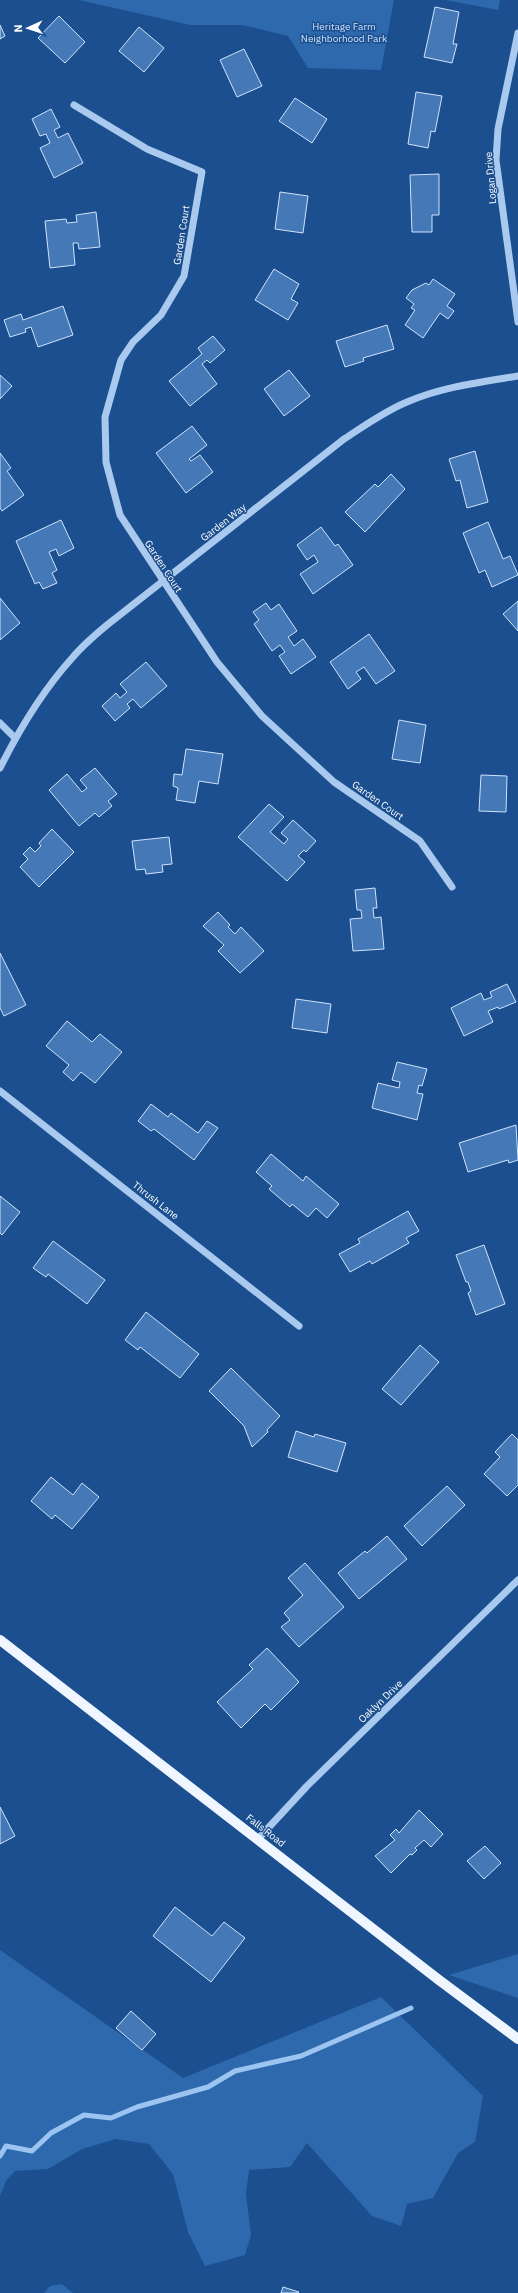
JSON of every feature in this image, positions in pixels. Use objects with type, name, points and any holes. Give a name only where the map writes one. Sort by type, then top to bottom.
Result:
[{"type":"main road","name":"Falls Road","points":[[0,1640],[439,1980],[518,2039]]},
{"type":"street","name":"Logan Drive","points":[[518,33],[498,128],[496,160],[518,322]]},
{"type":"street","name":"Garden Court","points":[[74,105],[153,152],[202,172],[184,276],[161,315],[132,342],[121,360],[105,417],[106,462],[120,514],[163,582],[217,662],[262,716],[334,782],[420,841],[452,887]]},
{"type":"street","name":"Garden Way","points":[[0,768],[15,738],[45,690],[73,656],[107,625],[344,439],[378,417],[408,402],[443,389],[518,376]]},
{"type":"street","points":[[0,723],[15,738]]},
{"type":"street","name":"Thrush Lane","points":[[0,1090],[299,1326]]},
{"type":"street","name":"Oaklyn Drive","points":[[258,1839],[308,1786],[518,1580]]},
{"type":"green space","name":"Heritage Farm Neighborhood Park","points":[[79,0],[394,0],[381,70],[308,68],[288,36],[242,25],[190,25]]},
{"type":"green space","points":[[446,0],[500,0],[498,10]]},
{"type":"green space","points":[[0,1950],[183,2078],[381,1997],[483,2096],[475,2142],[458,2153],[433,2198],[407,2204],[401,2226],[372,2216],[307,2143],[290,2167],[249,2170],[246,2194],[251,2235],[245,2255],[205,2266],[188,2232],[173,2174],[149,2144],[116,2139],[82,2149],[48,2169],[15,2171],[6,2181],[0,2196]]},
{"type":"green space","points":[[518,1954],[518,1998],[449,1975]]},
{"type":"green space","points":[[62,2284],[73,2293],[44,2293],[50,2286]]},
{"type":"building","points":[[435,7],[459,12],[453,44],[457,44],[452,63],[424,57]]},
{"type":"building","points":[[59,16],[85,42],[65,63],[38,38]]},
{"type":"building","points":[[0,25],[5,36],[0,39]]},
{"type":"building","points":[[139,27],[164,48],[144,72],[119,51]]},
{"type":"building","points":[[244,49],[262,86],[237,97],[220,60]]},
{"type":"building","points":[[416,92],[442,96],[435,132],[431,131],[428,148],[408,144]]},
{"type":"building","points":[[295,98],[327,119],[312,143],[279,121]]},
{"type":"building","points":[[51,109],[60,127],[54,130],[58,138],[68,133],[83,163],[54,178],[40,148],[50,143],[46,134],[40,136],[32,119]]},
{"type":"building","points":[[439,174],[439,215],[432,215],[432,232],[412,232],[410,175]]},
{"type":"building","points":[[280,192],[308,196],[303,233],[275,229]]},
{"type":"building","points":[[96,212],[100,247],[79,249],[78,243],[73,243],[75,265],[50,268],[45,221],[66,219],[67,223],[77,222],[76,215]]},
{"type":"building","points":[[274,269],[299,284],[291,299],[298,303],[288,320],[255,300]]},
{"type":"building","points":[[433,279],[455,294],[447,306],[454,311],[448,319],[440,313],[423,338],[405,325],[415,310],[411,308],[414,304],[406,298],[412,290],[426,283],[429,285]]},
{"type":"building","points":[[63,306],[73,335],[38,347],[31,327],[25,329],[26,332],[10,337],[4,320],[21,314],[23,320]]},
{"type":"building","points":[[387,325],[394,349],[363,358],[364,361],[345,367],[336,341]]},
{"type":"building","points":[[213,336],[225,350],[210,363],[207,360],[202,364],[217,384],[190,406],[169,381],[202,354],[198,348]]},
{"type":"building","points":[[289,370],[310,396],[284,416],[264,389]]},
{"type":"building","points":[[0,375],[12,386],[0,399]]},
{"type":"building","points":[[192,426],[207,445],[189,459],[191,461],[200,455],[213,472],[186,493],[156,453]]},
{"type":"building","points":[[475,451],[488,502],[467,508],[460,480],[456,481],[449,459]]},
{"type":"building","points":[[0,453],[11,468],[7,471],[24,495],[2,511],[0,508]]},
{"type":"building","points":[[391,474],[405,489],[365,532],[345,512],[375,484],[378,487]]},
{"type":"building","points":[[61,520],[74,548],[59,556],[56,549],[49,552],[57,570],[52,573],[57,583],[43,589],[39,582],[35,584],[16,541]]},
{"type":"building","points":[[488,522],[503,559],[510,556],[518,575],[492,587],[485,570],[479,573],[463,533]]},
{"type":"building","points":[[321,527],[335,546],[338,544],[353,565],[313,594],[300,574],[318,562],[314,555],[307,560],[297,545]]},
{"type":"building","points":[[0,598],[20,623],[0,640]]},
{"type":"building","points":[[518,601],[518,631],[503,614]]},
{"type":"building","points":[[266,603],[271,610],[279,604],[297,631],[288,637],[294,646],[303,639],[316,657],[291,674],[279,656],[285,652],[280,645],[272,651],[254,624],[259,620],[253,612]]},
{"type":"building","points":[[369,634],[395,671],[376,684],[364,667],[356,672],[361,679],[348,689],[330,662]]},
{"type":"building","points":[[146,662],[167,686],[141,708],[133,699],[127,704],[130,708],[115,721],[102,706],[116,693],[120,698],[127,692],[120,684]]},
{"type":"building","points":[[399,720],[426,725],[420,763],[392,759]]},
{"type":"building","points":[[186,749],[223,754],[218,784],[199,781],[195,803],[176,800],[178,788],[173,786],[174,774],[182,775]]},
{"type":"building","points":[[95,768],[117,794],[108,801],[112,806],[99,817],[95,813],[79,826],[49,790],[67,774],[82,792],[87,788],[80,780]]},
{"type":"building","points":[[481,775],[507,776],[506,812],[479,811]]},
{"type":"building","points":[[269,804],[284,817],[270,832],[284,844],[288,839],[281,833],[293,820],[316,841],[306,852],[304,850],[298,856],[305,862],[287,881],[238,837]]},
{"type":"building","points":[[52,829],[74,852],[39,887],[20,867],[28,859],[23,854],[30,847],[35,852],[41,846],[39,843]]},
{"type":"building","points":[[169,837],[172,864],[162,865],[163,872],[146,874],[145,869],[136,870],[132,841]]},
{"type":"building","points":[[375,888],[377,908],[373,908],[374,918],[381,917],[384,949],[353,951],[350,919],[362,918],[361,910],[357,910],[355,890]]},
{"type":"building","points":[[218,912],[230,925],[228,927],[235,934],[241,927],[264,951],[240,973],[218,951],[224,945],[203,926]]},
{"type":"building","points":[[0,953],[26,1005],[4,1016],[0,1008]]},
{"type":"building","points":[[507,984],[516,1002],[499,1009],[498,1007],[488,1011],[493,1022],[464,1036],[451,1008],[481,993],[484,1000],[492,997],[490,992]]},
{"type":"building","points":[[296,999],[331,1004],[327,1033],[292,1028]]},
{"type":"building","points":[[67,1021],[92,1042],[100,1034],[122,1052],[95,1083],[81,1072],[73,1081],[63,1072],[69,1065],[46,1046]]},
{"type":"building","points":[[397,1062],[427,1069],[422,1086],[419,1085],[417,1093],[423,1094],[417,1120],[372,1108],[378,1083],[399,1088],[400,1082],[392,1080]]},
{"type":"building","points":[[151,1104],[168,1117],[171,1113],[198,1133],[207,1121],[218,1128],[194,1160],[154,1129],[151,1131],[138,1121]]},
{"type":"building","points":[[516,1125],[518,1160],[509,1163],[508,1160],[468,1172],[459,1143]]},
{"type":"building","points":[[271,1154],[303,1181],[306,1176],[339,1204],[327,1218],[316,1208],[308,1217],[292,1204],[290,1207],[269,1189],[272,1186],[256,1172]]},
{"type":"building","points":[[0,1196],[20,1212],[2,1235],[0,1233]]},
{"type":"building","points":[[408,1211],[419,1231],[406,1238],[409,1243],[372,1264],[370,1261],[350,1272],[339,1254],[360,1243],[358,1239]]},
{"type":"building","points":[[53,1241],[105,1280],[87,1304],[48,1274],[46,1277],[33,1268]]},
{"type":"building","points":[[484,1245],[505,1304],[476,1315],[468,1293],[471,1291],[468,1282],[466,1282],[456,1255]]},
{"type":"building","points":[[146,1312],[199,1354],[180,1378],[140,1347],[138,1350],[125,1340]]},
{"type":"building","points":[[420,1345],[439,1362],[401,1405],[382,1389]]},
{"type":"building","points":[[231,1368],[280,1416],[267,1430],[268,1432],[252,1447],[244,1426],[209,1391]]},
{"type":"building","points":[[296,1431],[314,1437],[315,1434],[346,1443],[337,1472],[288,1457]]},
{"type":"building","points":[[512,1434],[518,1440],[518,1485],[507,1496],[484,1474],[500,1457],[495,1452]]},
{"type":"building","points":[[51,1477],[73,1495],[82,1483],[99,1497],[72,1529],[55,1515],[52,1519],[31,1501]]},
{"type":"building","points":[[447,1486],[465,1505],[422,1546],[404,1526]]},
{"type":"building","points":[[387,1536],[407,1559],[359,1599],[338,1573],[365,1551],[367,1553]]},
{"type":"building","points":[[305,1563],[344,1607],[299,1647],[281,1627],[290,1620],[284,1613],[303,1595],[288,1578]]},
{"type":"building","points":[[267,1648],[299,1682],[271,1710],[265,1704],[241,1728],[217,1702],[253,1669],[249,1665]]},
{"type":"building","points":[[0,1807],[15,1836],[0,1844]]},
{"type":"building","points":[[419,1810],[443,1834],[431,1847],[424,1840],[415,1848],[417,1850],[412,1855],[410,1854],[391,1873],[375,1856],[395,1840],[390,1835],[396,1829],[399,1833]]},
{"type":"building","points":[[485,1846],[501,1863],[484,1879],[467,1861]]},
{"type":"building","points":[[175,1907],[212,1936],[224,1922],[245,1938],[211,1982],[153,1936]]},
{"type":"building","points":[[131,2011],[156,2034],[142,2050],[116,2028]]},
{"type":"building","points":[[283,2287],[299,2292],[281,2293]]},
{"type":"waterway","points":[[0,2156],[6,2146],[32,2151],[51,2133],[84,2115],[111,2118],[137,2107],[208,2087],[235,2071],[301,2056],[411,2008]]}]
